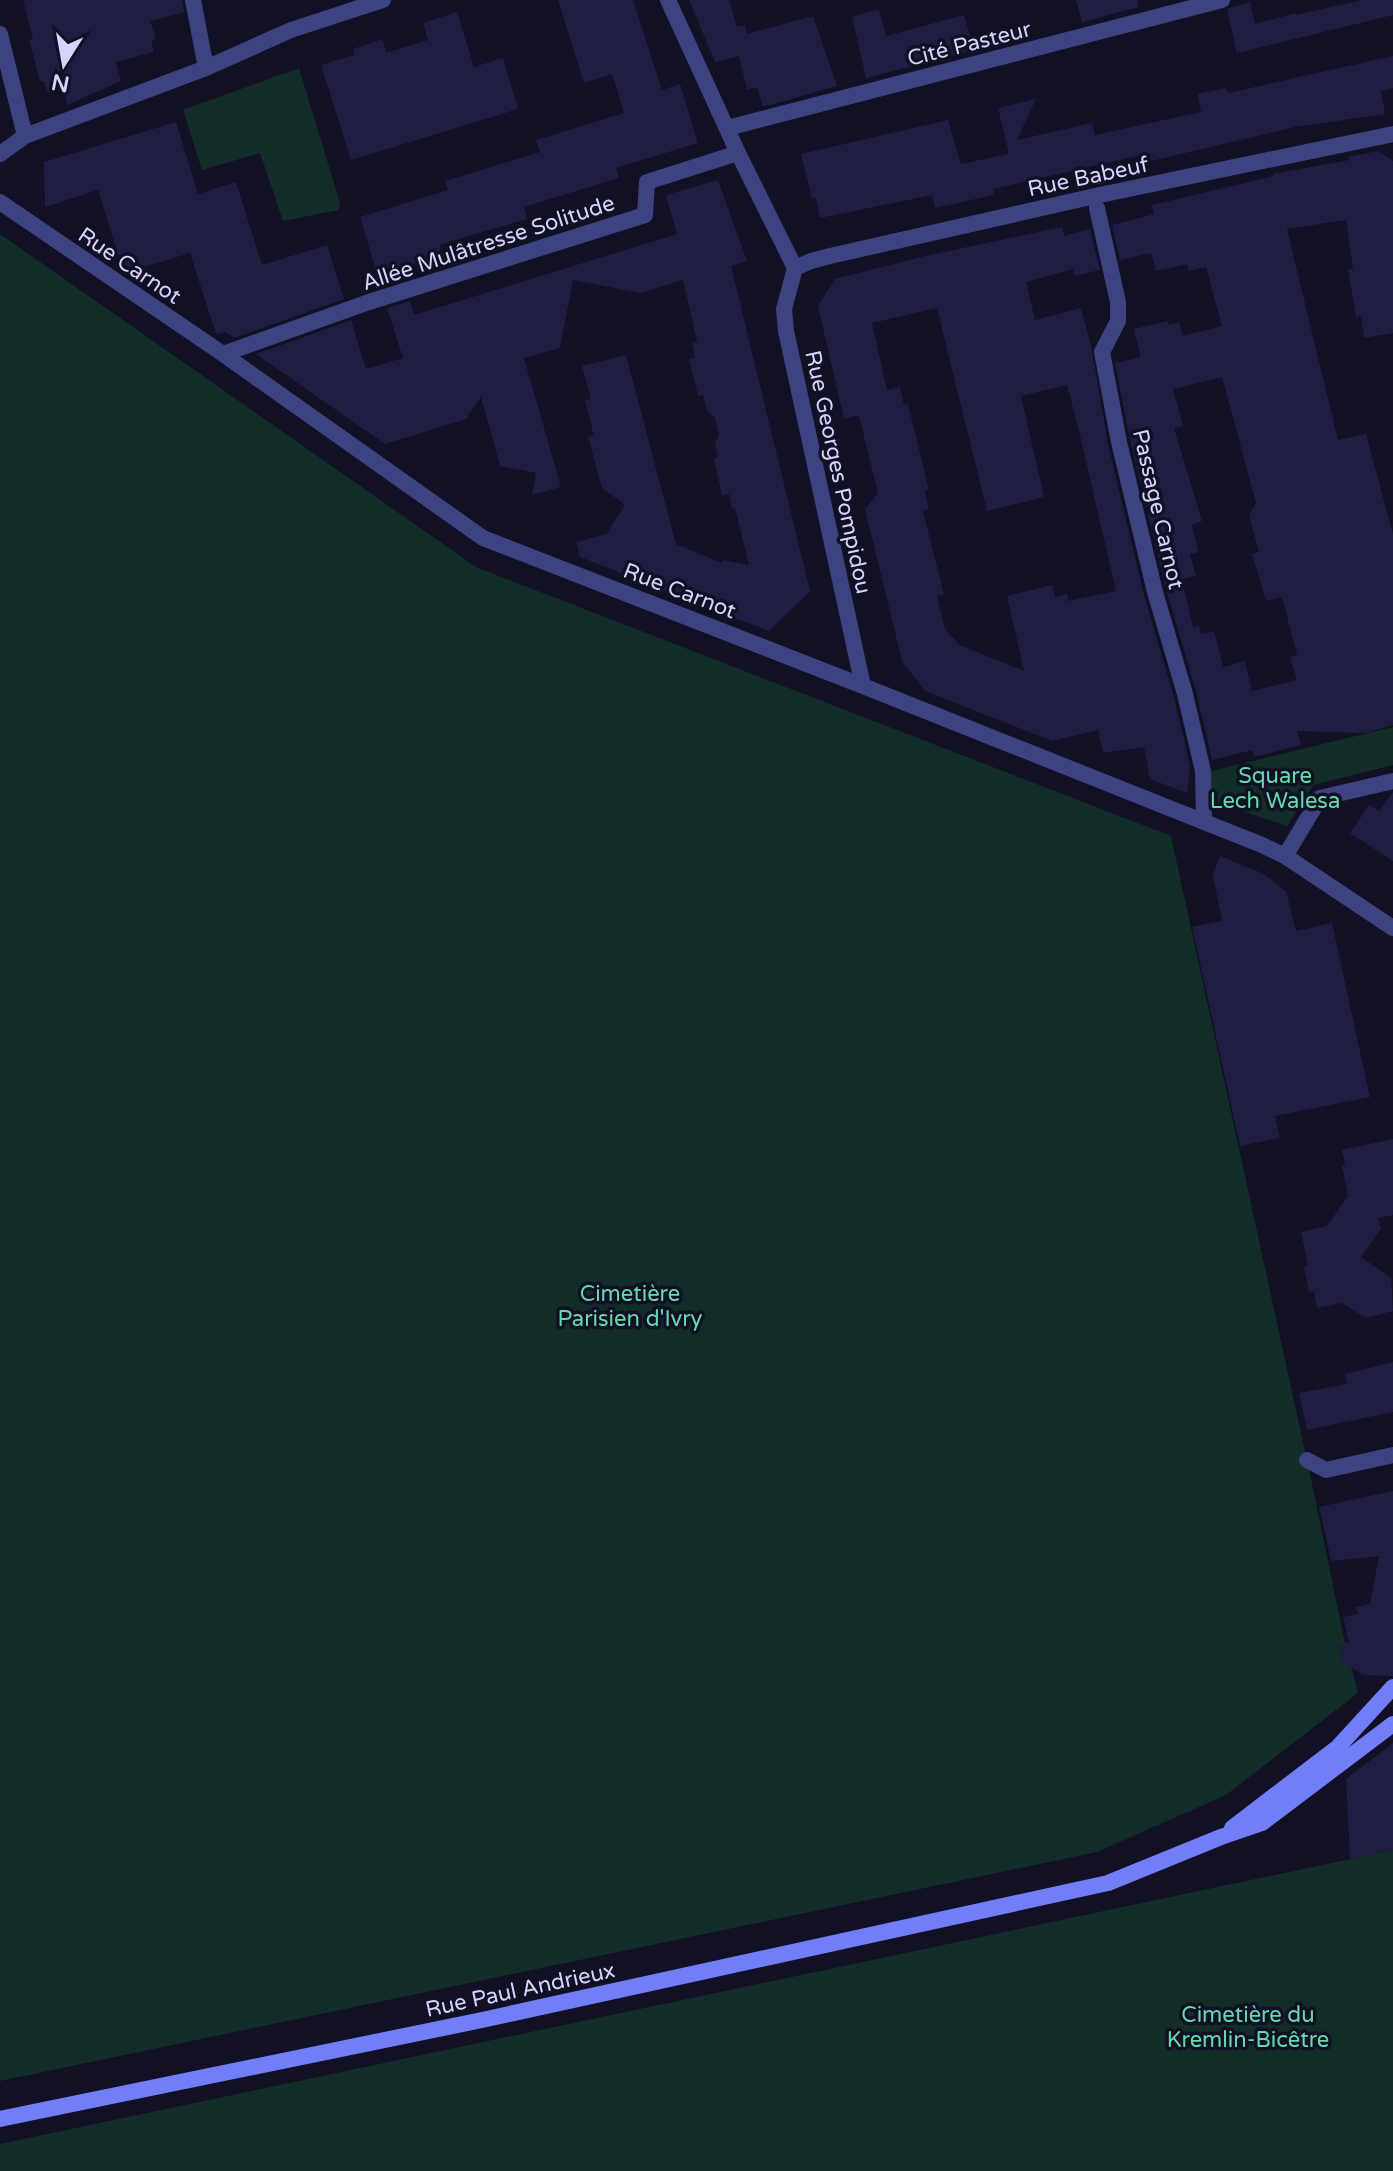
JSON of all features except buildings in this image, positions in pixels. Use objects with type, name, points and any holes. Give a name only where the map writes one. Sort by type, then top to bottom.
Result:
[{"type":"main road","points":[[1221,1837],[1338,1747],[1393,1687]]},
{"type":"main road","points":[[1221,1837],[1262,1823],[1393,1724]]},
{"type":"main road","name":"Rue Paul Andrieux","points":[[0,2119],[1048,1897],[1108,1883],[1221,1837]]},
{"type":"street","points":[[193,0],[206,68]]},
{"type":"street","points":[[0,154],[25,136],[206,68],[291,30],[383,0]]},
{"type":"street","points":[[668,0],[795,268]]},
{"type":"street","name":"Cité Pasteur","points":[[727,128],[1222,0]]},
{"type":"street","points":[[0,34],[25,136]]},
{"type":"street","name":"Rue Babeuf","points":[[795,268],[830,256],[1095,196],[1393,134]]},
{"type":"street","name":"Allée Mulâtresse Solitude","points":[[223,354],[369,302],[645,215],[647,182],[738,153]]},
{"type":"street","name":"Rue Carnot","points":[[0,202],[223,354],[474,533],[1285,856],[1393,928]]},
{"type":"street","name":"Passage Carnot","points":[[1097,208],[1118,302],[1118,321],[1102,352],[1119,442],[1155,592],[1185,694],[1203,771],[1204,822]]},
{"type":"street","name":"Rue Georges Pompidou","points":[[795,268],[784,309],[786,331],[863,686]]},
{"type":"street","points":[[1285,856],[1320,798],[1393,781]]},
{"type":"street","points":[[1307,1460],[1326,1470],[1393,1455]]},
{"type":"green space","points":[[299,68],[340,203],[339,210],[283,221],[260,153],[202,170],[183,110]]},
{"type":"green space","name":"Cimetière Parisien d'Ivry","points":[[0,234],[476,567],[1171,836],[1358,1693],[1226,1795],[1097,1852],[0,2081]]},
{"type":"green space","name":"Square Lech Walesa","points":[[1393,727],[1393,765],[1313,785],[1287,826],[1205,798],[1207,772]]},
{"type":"green space","name":"Cimetière du Kremlin-Bicêtre","points":[[1393,1850],[1393,2171],[0,2171],[0,2144]]}]
